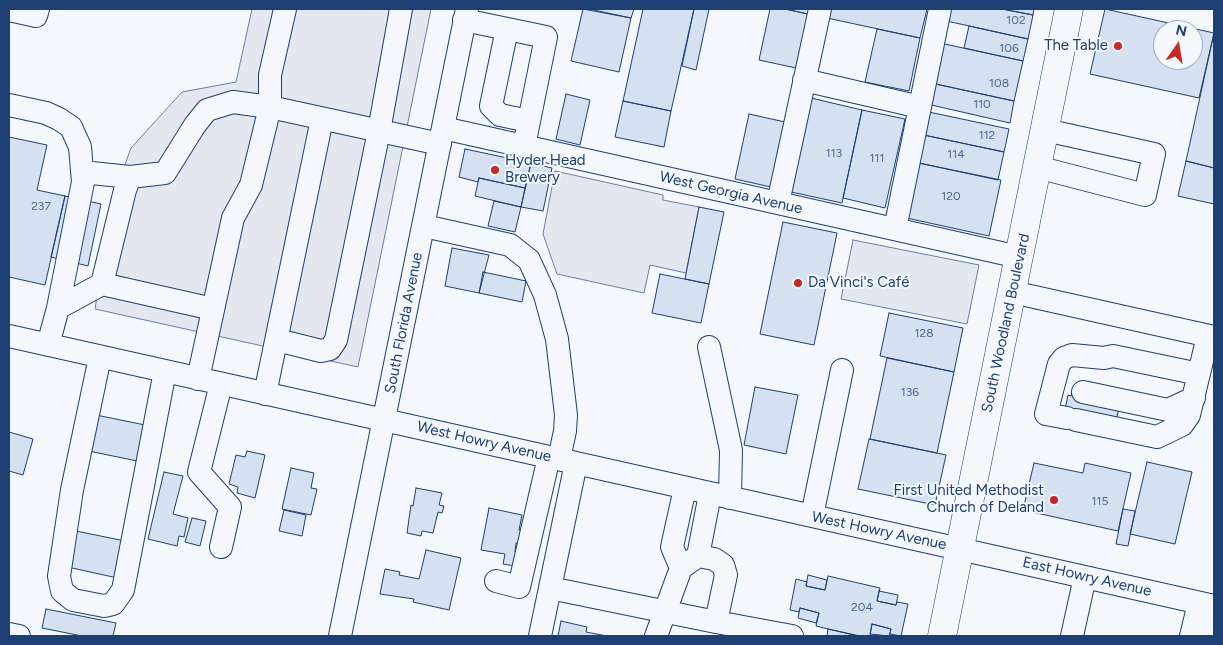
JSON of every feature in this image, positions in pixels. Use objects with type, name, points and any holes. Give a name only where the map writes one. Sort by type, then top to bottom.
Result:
[{"type":"main road","name":"South Woodland Boulevard","points":[[942,636],[1069,9]]},
{"type":"street","points":[[9,10],[36,16],[38,9]]},
{"type":"street","points":[[198,378],[233,218],[251,185],[270,107],[270,74],[285,9]]},
{"type":"street","points":[[276,340],[321,350],[330,349],[334,345],[379,131],[401,9]]},
{"type":"street","points":[[778,203],[820,9]]},
{"type":"street","points":[[895,229],[940,9]]},
{"type":"street","points":[[466,14],[506,29],[546,37],[524,146]]},
{"type":"street","name":"South Florida Avenue","points":[[340,636],[466,14]]},
{"type":"street","points":[[506,29],[490,106],[500,115],[529,121]]},
{"type":"street","points":[[804,80],[920,107]]},
{"type":"street","name":"West Georgia Avenue","points":[[82,172],[130,177],[166,172],[194,125],[207,110],[233,102],[270,107],[379,131],[442,136],[524,146],[1019,257]]},
{"type":"street","points":[[9,105],[46,113],[59,119],[71,127],[80,147],[82,182],[58,308],[48,345]]},
{"type":"street","points":[[265,394],[322,119]]},
{"type":"street","points":[[1037,167],[1145,194],[1154,154],[1045,130]]},
{"type":"street","points":[[102,284],[125,190],[130,177]]},
{"type":"street","points":[[424,226],[510,245],[529,260],[545,295],[557,339],[566,415],[550,588],[540,636]]},
{"type":"street","points":[[58,308],[102,284],[213,308]]},
{"type":"street","points":[[1012,292],[1211,336],[1199,374],[1190,415],[1182,425],[1157,437],[1046,414],[1069,389]]},
{"type":"street","name":"West Howry Avenue","points":[[9,336],[959,548]]},
{"type":"street","points":[[656,636],[665,611],[720,496],[732,450],[709,347]]},
{"type":"street","points":[[1069,389],[1059,364],[1064,358],[1072,354],[1104,358],[1113,356],[1199,374]]},
{"type":"street","points":[[100,357],[72,490],[59,576],[62,591],[73,600],[104,606],[113,604],[123,590],[165,371]]},
{"type":"street","points":[[812,516],[842,370]]},
{"type":"street","points":[[221,384],[199,472],[230,507],[221,547]]},
{"type":"street","points":[[1069,389],[1168,410],[1194,398]]},
{"type":"street","points":[[496,581],[519,587],[561,460]]},
{"type":"street","points":[[685,488],[672,547],[690,562],[714,559],[723,565],[726,575],[716,622]]},
{"type":"street","name":"East Howry Avenue","points":[[959,548],[1209,606]]},
{"type":"street","points":[[1072,636],[1085,577]]},
{"type":"street","points":[[550,588],[787,636]]},
{"type":"street","points":[[1191,636],[1209,606]]},
{"type":"street","points":[[1208,636],[1209,606]]},
{"type":"street","points":[[9,634],[19,636]]},
{"type":"shaded area","points":[[252,9],[431,9],[358,367],[95,309],[112,200],[131,148],[182,92],[236,82]]},
{"type":"shaded area","points":[[555,171],[663,195],[663,200],[699,207],[686,273],[650,265],[644,293],[557,274],[543,234]]},
{"type":"shaded area","points":[[853,240],[979,265],[967,324],[841,299]]},
{"type":"building","points":[[583,9],[631,18],[619,72],[571,61]]},
{"type":"building","points":[[589,9],[634,9],[631,18]]},
{"type":"building","points":[[643,9],[694,9],[671,111],[623,101]]},
{"type":"building","points":[[694,9],[709,9],[696,70],[682,66]]},
{"type":"building","points":[[770,9],[785,9],[808,14],[796,68],[759,60]]},
{"type":"building","points":[[785,9],[809,9],[808,14]]},
{"type":"building","points":[[829,9],[927,9],[920,38],[827,18]]},
{"type":"building","points":[[945,9],[1002,9],[1033,15],[1028,39],[942,20]]},
{"type":"building","points":[[1002,9],[1034,9],[1033,15]]},
{"type":"building","points":[[1105,9],[1155,20],[1153,20],[1153,70],[1203,70],[1203,31],[1214,33],[1199,98],[1090,74]]},
{"type":"building","points":[[969,26],[1028,39],[1023,61],[964,48]]},
{"type":"building","points":[[877,29],[920,38],[909,91],[865,82]]},
{"type":"building","points":[[1214,33],[1214,168],[1186,161]]},
{"type":"building","points":[[940,43],[1023,61],[1014,101],[931,83]]},
{"type":"building","points":[[931,83],[1014,101],[1010,123],[927,104]]},
{"type":"building","points":[[566,94],[590,100],[580,145],[556,139]]},
{"type":"building","points":[[811,98],[862,110],[842,203],[791,192]]},
{"type":"building","points":[[623,101],[671,111],[664,147],[615,137]]},
{"type":"building","points":[[862,110],[905,119],[885,208],[843,198]]},
{"type":"building","points":[[924,111],[1009,129],[1004,152],[919,134]]},
{"type":"building","points":[[749,114],[785,122],[771,187],[735,179]]},
{"type":"building","points":[[919,134],[1004,152],[998,180],[914,162]]},
{"type":"building","points":[[9,137],[47,145],[37,190],[65,196],[45,285],[9,277]]},
{"type":"building","name":"Hyder Head Brewery","points":[[465,149],[531,163],[525,188],[479,178],[478,182],[459,177]]},
{"type":"building","points":[[1186,161],[1214,168],[1214,204],[1178,196]]},
{"type":"building","points":[[914,162],[1001,180],[989,236],[902,217]]},
{"type":"building","points":[[531,163],[552,168],[543,211],[521,207]]},
{"type":"building","points":[[479,178],[525,188],[521,207],[475,196]]},
{"type":"building","points":[[65,196],[101,204],[88,266],[51,257]]},
{"type":"building","points":[[494,201],[521,207],[515,232],[488,226]]},
{"type":"building","points":[[699,207],[724,212],[709,284],[685,279]]},
{"type":"building","name":"Da Vinci's Café","points":[[783,222],[837,233],[814,345],[760,334]]},
{"type":"building","points":[[452,248],[489,255],[479,293],[445,286]]},
{"type":"building","points":[[483,272],[526,281],[522,302],[479,293]]},
{"type":"building","points":[[660,274],[709,284],[701,323],[652,313]]},
{"type":"building","points":[[889,313],[963,328],[954,372],[880,356]]},
{"type":"building","points":[[887,358],[954,372],[937,453],[870,439]]},
{"type":"building","points":[[1074,386],[1084,388],[1119,408],[1116,421],[1065,410],[1068,395],[1071,396]]},
{"type":"building","points":[[755,387],[798,395],[786,454],[744,445]]},
{"type":"building","points":[[91,414],[150,426],[142,462],[84,450]]},
{"type":"building","points":[[9,432],[33,439],[23,475],[9,471]]},
{"type":"building","points":[[869,439],[946,455],[935,505],[858,489]]},
{"type":"building","points":[[247,451],[265,455],[255,498],[237,493],[238,487],[229,484],[236,455],[245,457]]},
{"type":"building","points":[[1147,462],[1192,472],[1175,544],[1130,534]]},
{"type":"building","points":[[1034,463],[1083,473],[1085,463],[1131,473],[1118,531],[1023,510]]},
{"type":"building","points":[[291,468],[314,473],[311,488],[317,489],[311,515],[282,509]]},
{"type":"building","points":[[164,472],[183,476],[173,514],[188,518],[184,537],[179,536],[177,546],[148,539]]},
{"type":"building","points":[[416,488],[442,493],[439,505],[444,506],[442,513],[438,512],[433,533],[422,531],[421,536],[407,533],[411,505],[413,506]]},
{"type":"building","points":[[489,508],[522,515],[519,530],[522,530],[519,543],[516,543],[515,552],[518,553],[515,566],[503,564],[505,554],[481,550]]},
{"type":"building","points":[[1123,509],[1135,511],[1128,546],[1116,544]]},
{"type":"building","points":[[284,510],[306,515],[302,536],[279,531]]},
{"type":"building","points":[[192,518],[206,521],[200,546],[185,542]]},
{"type":"building","points":[[71,530],[130,542],[122,579],[63,566]]},
{"type":"building","points":[[426,550],[461,558],[449,610],[413,602],[414,599],[380,594],[385,569],[400,572],[399,575],[419,579]]},
{"type":"building","points":[[808,575],[827,580],[825,590],[806,586]]},
{"type":"building","points":[[828,576],[880,588],[877,601],[896,605],[897,602],[908,604],[901,636],[890,634],[891,629],[872,624],[870,636],[860,636],[828,629],[816,626],[819,613],[800,608],[799,612],[790,610],[796,579],[807,582],[806,586],[825,590]]},
{"type":"building","points":[[879,591],[898,595],[896,605],[877,601]]},
{"type":"building","points":[[800,608],[819,613],[816,623],[798,618]]},
{"type":"building","points":[[46,609],[116,623],[113,636],[82,636],[42,628]]},
{"type":"building","points":[[561,621],[587,627],[586,632],[607,636],[558,636]]},
{"type":"building","points":[[872,624],[891,629],[889,636],[870,634]]},
{"type":"building","points":[[828,629],[858,636],[827,636]]},
{"type":"place","name":"The Table","points":[[1118,46]]},
{"type":"place","name":"Hyder Head Brewery","points":[[495,170]]},
{"type":"place","name":"Da Vinci's Café","points":[[798,283]]},
{"type":"place","name":"First United Methodist Church of Deland","points":[[1054,500]]}]
